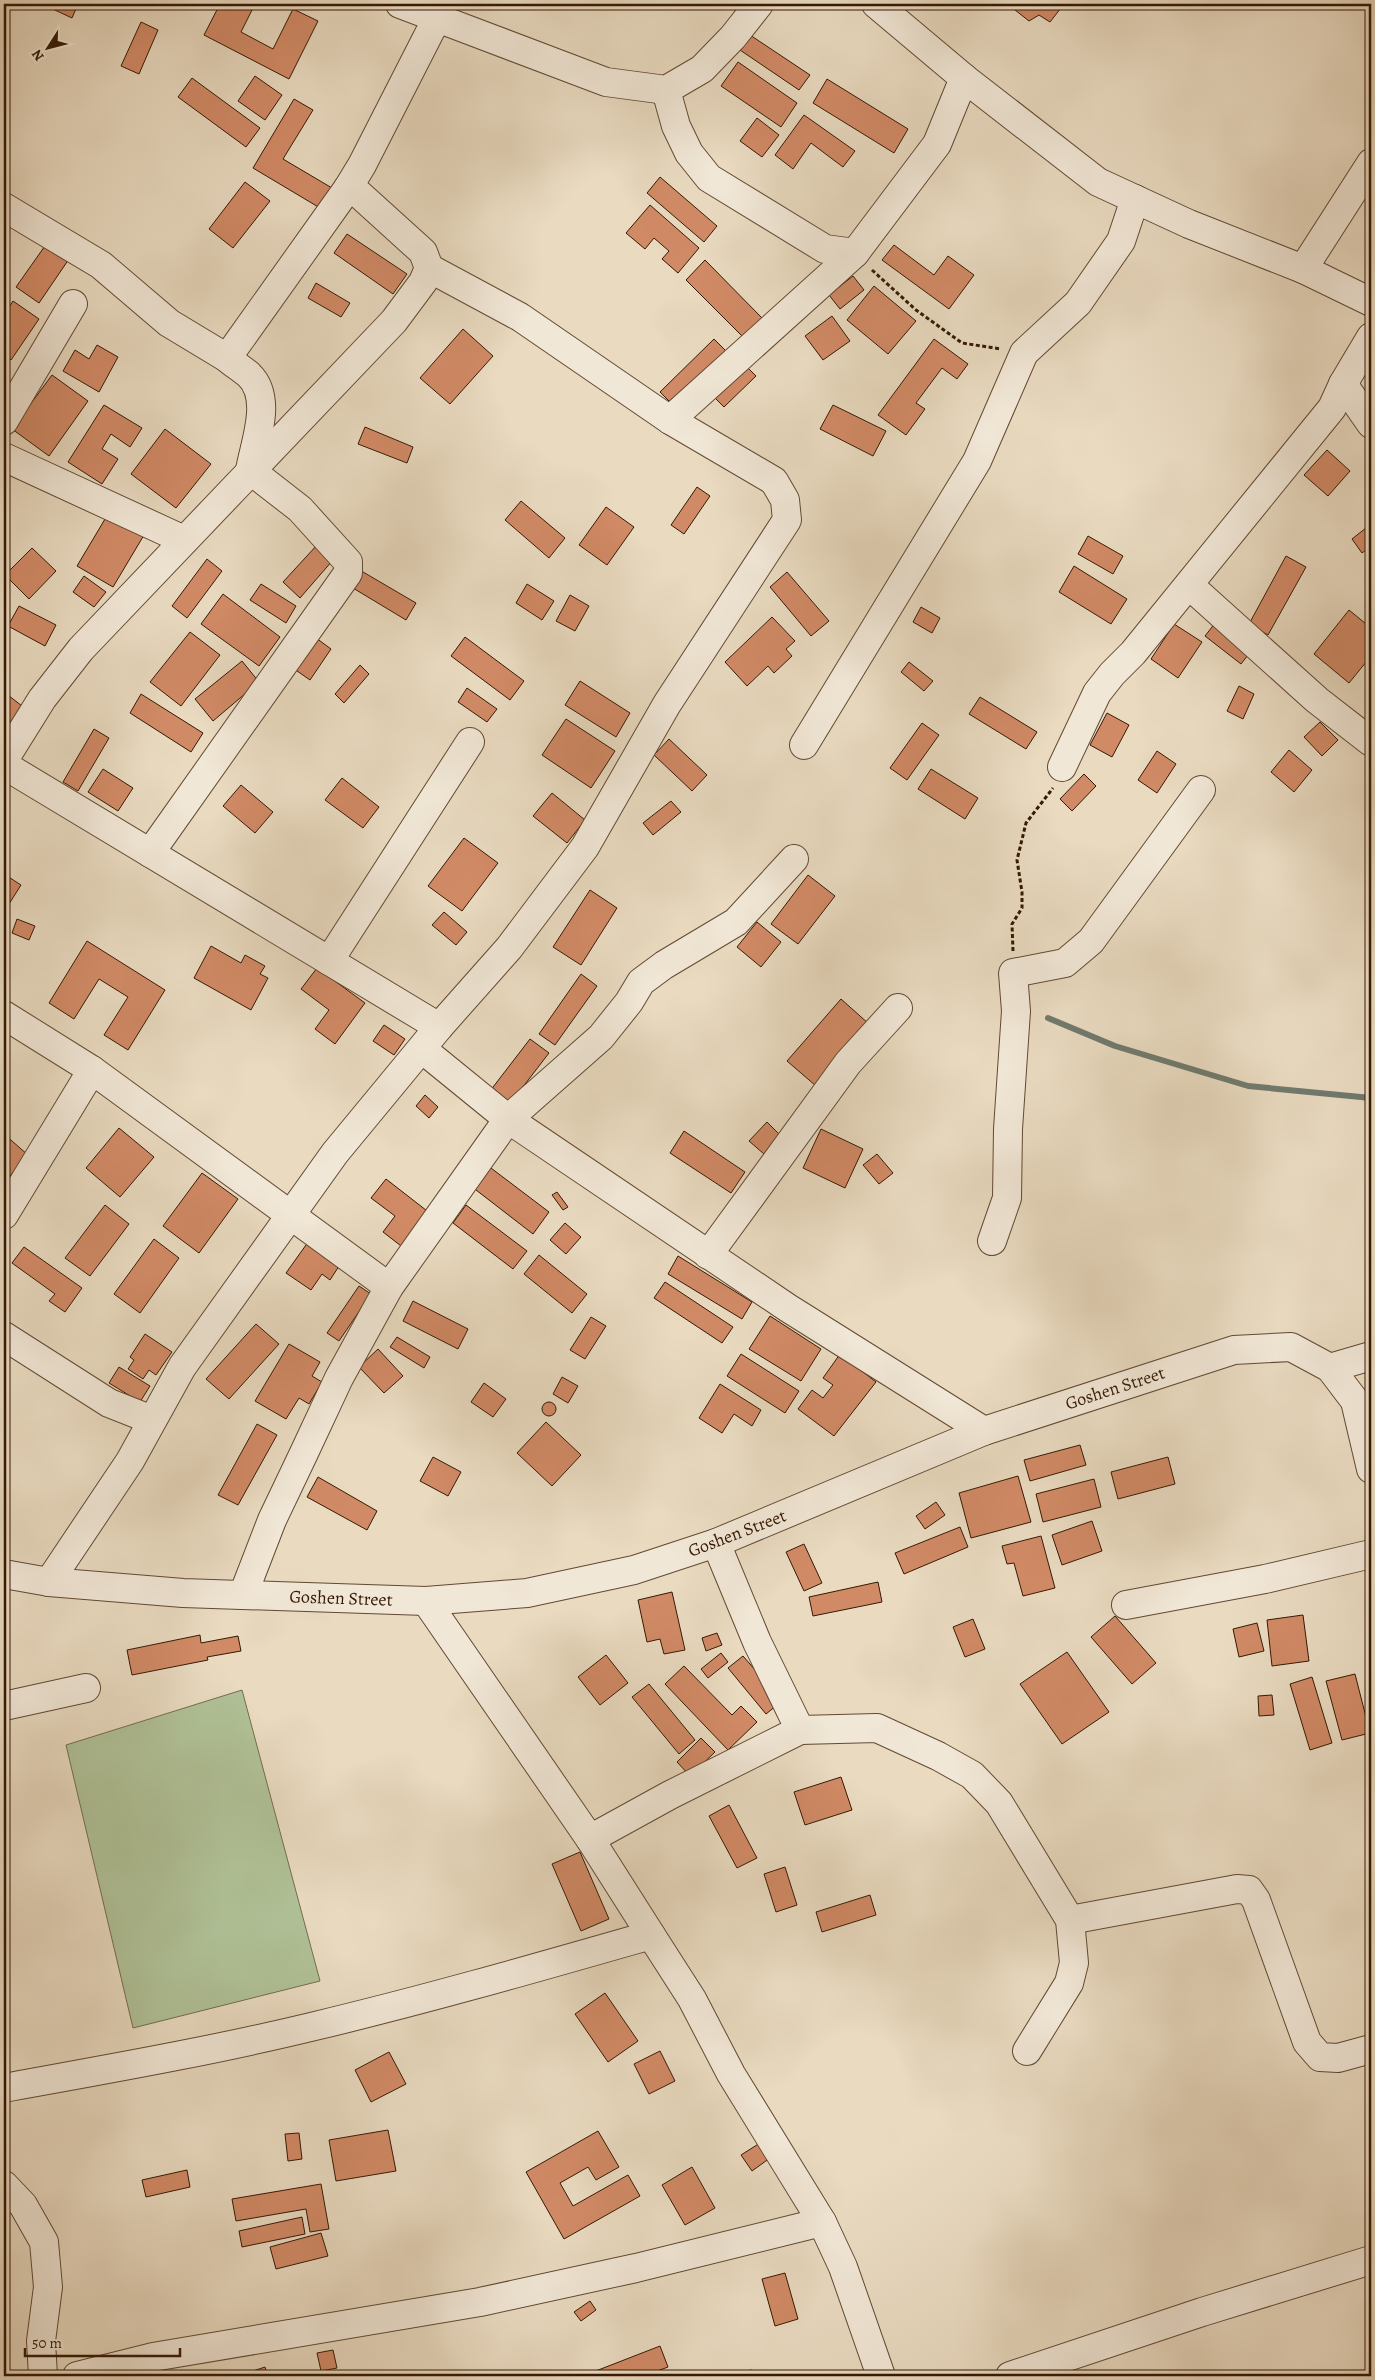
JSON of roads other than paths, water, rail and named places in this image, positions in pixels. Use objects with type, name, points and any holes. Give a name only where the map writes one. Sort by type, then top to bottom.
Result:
[{"type":"street","points":[[400,4],[606,82],[666,90],[702,69],[733,37],[759,4]]},
{"type":"street","points":[[876,4],[964,78],[1098,182],[1189,224],[1303,269],[1371,302]]},
{"type":"street","points":[[227,358],[348,188],[362,165],[437,18]]},
{"type":"street","points":[[670,420],[855,254],[937,144],[964,78]]},
{"type":"street","points":[[666,90],[676,126],[689,153],[709,178],[825,249],[855,254]]},
{"type":"street","points":[[1303,269],[1371,163]]},
{"type":"street","points":[[4,760],[42,699],[81,649],[394,321],[424,282],[429,268],[423,252],[359,194],[348,188]]},
{"type":"street","points":[[804,745],[977,461],[1024,353],[1078,303],[1121,241],[1135,199]]},
{"type":"street","points":[[4,207],[100,264],[169,323],[227,358],[250,376],[260,394],[261,420],[250,470]]},
{"type":"street","points":[[49,1582],[130,1461],[182,1367],[335,1153],[439,1027],[509,948],[585,847],[667,704],[787,520],[785,500],[774,481],[670,420],[520,317],[429,268]]},
{"type":"street","points":[[4,421],[73,304]]},
{"type":"street","points":[[1062,767],[1097,693],[1112,674],[1133,653],[1332,408],[1343,384],[1371,337]]},
{"type":"street","points":[[1343,384],[1371,424]]},
{"type":"street","points":[[4,457],[184,540]]},
{"type":"street","points":[[150,853],[348,573],[348,562],[300,509],[250,470]]},
{"type":"street","points":[[1189,585],[1317,700],[1371,742]]},
{"type":"street","points":[[329,961],[470,742]]},
{"type":"street","points":[[4,765],[439,1027]]},
{"type":"street","points":[[992,1240],[1007,1198],[1008,1129],[1016,1011],[1013,973],[1064,963],[1091,940],[1201,790]]},
{"type":"street","points":[[243,1595],[272,1520],[291,1479],[339,1378],[389,1287],[508,1119],[601,1037],[629,1002],[641,982],[664,965],[736,922],[794,859]]},
{"type":"street","points":[[708,1255],[848,1063],[898,1008]]},
{"type":"street","points":[[4,1014],[92,1070],[389,1287]]},
{"type":"street","points":[[422,1049],[508,1119],[708,1255],[788,1308],[984,1431]]},
{"type":"street","points":[[4,1214],[92,1070]]},
{"type":"street","points":[[4,1336],[109,1403],[152,1420]]},
{"type":"street","name":"Goshen Street","points":[[4,1574],[49,1582],[183,1593],[426,1601],[528,1593],[634,1570],[716,1543],[984,1431],[1234,1350],[1291,1347],[1330,1368],[1355,1401],[1371,1469]]},
{"type":"street","points":[[1330,1368],[1371,1356]]},
{"type":"street","points":[[716,1543],[757,1642],[800,1730]]},
{"type":"street","points":[[1126,1605],[1265,1579],[1371,1554]]},
{"type":"street","points":[[426,1601],[590,1839],[692,1998],[731,2074],[822,2222],[843,2267],[881,2376]]},
{"type":"street","points":[[4,1706],[86,1688]]},
{"type":"street","points":[[590,1839],[670,1795],[800,1730],[878,1728],[938,1756],[972,1775],[999,1803],[1070,1920],[1074,1963],[1069,1983],[1027,2051]]},
{"type":"street","points":[[1070,1920],[1236,1889],[1249,1890],[1256,1900],[1307,2042],[1320,2057],[1338,2058],[1371,2049]]},
{"type":"street","points":[[4,2088],[128,2065],[313,2026],[470,1987],[651,1935]]},
{"type":"street","points":[[4,2185],[23,2205],[44,2242],[48,2287],[41,2341],[43,2376]]},
{"type":"street","points":[[77,2376],[153,2357],[480,2302],[636,2268],[822,2222]]},
{"type":"street","points":[[1010,2376],[1202,2312],[1371,2260]]},
{"type":"waterway","points":[[1048,1018],[1115,1046],[1248,1086],[1371,1098]]}]
